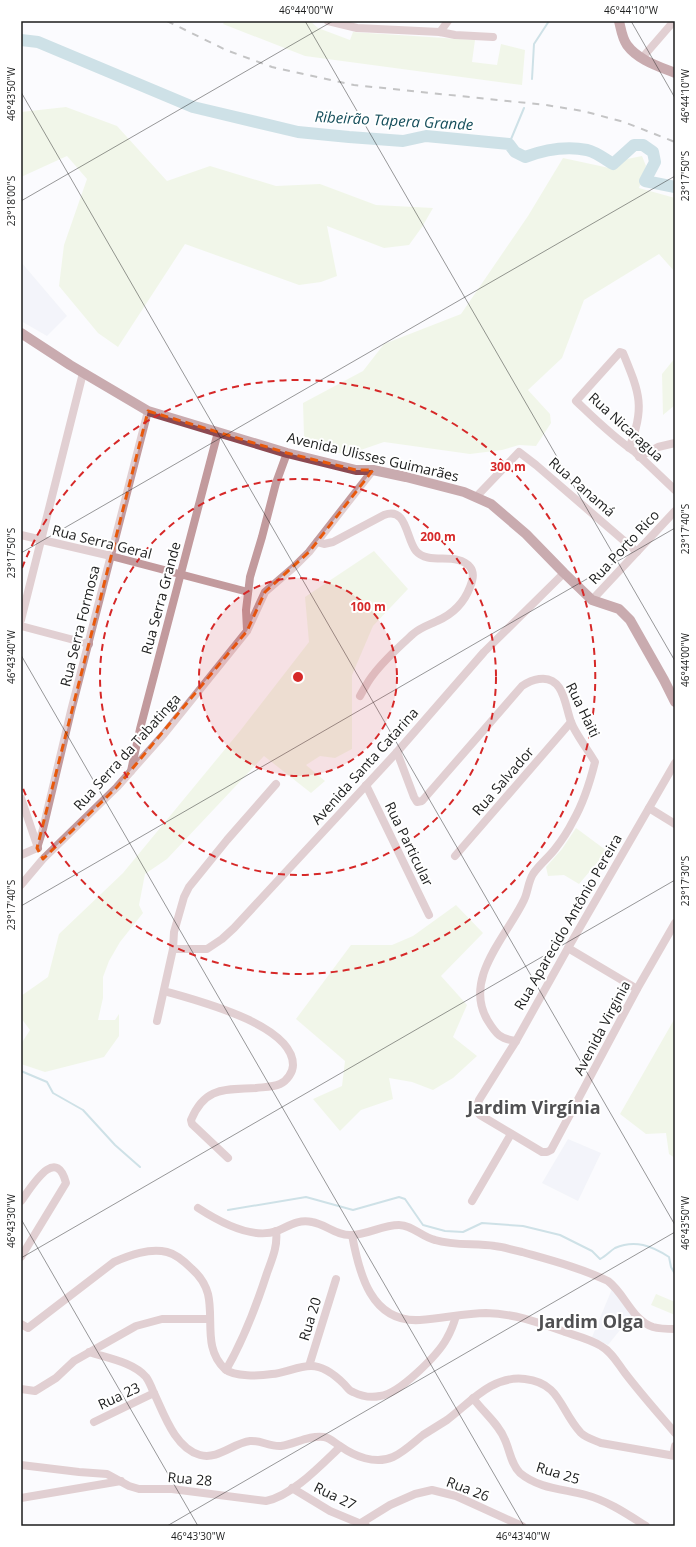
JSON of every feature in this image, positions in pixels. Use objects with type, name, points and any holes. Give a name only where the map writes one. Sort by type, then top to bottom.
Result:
[{"type":"main road","points":[[619,21],[622,36],[627,45],[642,58],[654,65],[675,73]]},
{"type":"main road","name":"Avenida Ulisses Guimarães","points":[[21,333],[83,373],[148,411],[287,453],[356,470],[373,470],[406,477],[464,492],[491,504],[526,534],[592,600],[619,609],[630,620],[675,702]]},
{"type":"street","points":[[440,32],[448,21]]},
{"type":"street","points":[[642,58],[674,21]]},
{"type":"street","points":[[333,22],[357,28],[440,32],[455,35],[492,37]]},
{"type":"street","name":"Rua Nicaragua","points":[[629,448],[637,424],[639,406],[637,389],[623,353],[620,352],[576,401],[675,490]]},
{"type":"street","points":[[21,620],[83,373]]},
{"type":"street","name":"Rua Serra Formosa","points":[[38,848],[148,411]]},
{"type":"street","name":"Rua Serra Grande","points":[[131,772],[140,729],[218,432]]},
{"type":"street","points":[[638,457],[658,447],[675,443]]},
{"type":"street","name":"Rua Panamá","points":[[476,497],[519,452],[536,464],[637,552]]},
{"type":"street","points":[[247,631],[246,610],[250,577],[276,483],[287,453]]},
{"type":"street","name":"Rua Serra da Tabatinga","points":[[21,885],[43,859],[131,772],[164,734],[247,631],[265,592],[294,568],[309,552],[373,470]]},
{"type":"street","name":"Rua Porto Rico","points":[[592,600],[675,512]]},
{"type":"street","points":[[316,542],[324,544],[333,542],[384,515],[392,514],[399,517],[403,522],[415,549],[421,555],[458,560],[468,564],[473,573],[469,589],[458,607],[446,617],[422,627],[414,633],[378,668],[360,696]]},
{"type":"street","name":"Rua Serra Geral","points":[[21,535],[40,541],[111,556],[248,592]]},
{"type":"street","name":"Avenida Santa Catarina","points":[[173,949],[207,949],[222,939],[366,785],[484,652],[564,573]]},
{"type":"street","points":[[21,626],[89,644]]},
{"type":"street","name":"Rua Haiti","points":[[396,752],[414,797],[416,801],[420,802],[424,800],[528,681],[542,679],[556,684],[560,688],[564,696],[571,722],[595,762],[589,787],[574,820],[554,850],[533,874],[524,899],[483,972],[480,999],[483,1012],[493,1031],[505,1040],[516,1041]]},
{"type":"street","name":"Rua Salvador","points":[[454,856],[571,722]]},
{"type":"street","name":"Rua Aparecido Antônio Pereira","points":[[511,1134],[482,1117],[478,1113],[477,1106],[483,1093],[516,1041],[675,763]]},
{"type":"street","points":[[157,1021],[173,949],[174,932],[189,887],[227,840],[276,784]]},
{"type":"street","name":"Rua Particular","points":[[366,785],[429,915]]},
{"type":"street","points":[[21,798],[43,859]]},
{"type":"street","points":[[649,808],[675,824]]},
{"type":"street","points":[[21,855],[38,848]]},
{"type":"street","name":"Avenida Virginia","points":[[511,1134],[545,1153],[549,1152],[554,1146],[637,989],[675,923]]},
{"type":"street","points":[[568,948],[637,989]]},
{"type":"street","points":[[164,991],[250,1020],[275,1036],[288,1049],[292,1056],[293,1068],[288,1078],[280,1084],[264,1088],[214,1092],[203,1099],[197,1108],[191,1120],[192,1124],[228,1158]]},
{"type":"street","points":[[472,1201],[511,1134]]},
{"type":"street","points":[[21,1201],[44,1171],[50,1167],[56,1168],[63,1174],[66,1183],[21,1258]]},
{"type":"street","points":[[198,1208],[222,1222],[244,1230],[260,1233],[276,1231],[295,1222],[311,1222],[342,1234],[352,1235],[399,1225],[408,1227],[435,1240],[472,1245],[496,1246],[538,1256],[608,1281],[615,1286],[628,1305],[645,1323],[654,1327],[675,1329]]},
{"type":"street","points":[[226,1370],[241,1342],[260,1296],[276,1247],[276,1231]]},
{"type":"street","points":[[352,1235],[362,1276],[371,1295],[382,1308],[396,1317],[407,1320],[419,1320],[485,1314],[518,1316],[601,1346],[609,1352],[675,1433]]},
{"type":"street","points":[[21,1324],[28,1328],[114,1262],[144,1252],[167,1252],[186,1263],[204,1282],[209,1301],[210,1334],[213,1348],[219,1361],[226,1370],[236,1374],[266,1375],[308,1366],[321,1367],[343,1383],[351,1392],[372,1397],[385,1395],[403,1385],[414,1376],[441,1347],[452,1328],[456,1316]]},
{"type":"street","name":"Rua 20","points":[[308,1366],[336,1279]]},
{"type":"street","points":[[21,1389],[35,1391],[56,1378],[74,1361],[128,1329],[141,1324],[162,1319],[209,1319]]},
{"type":"street","points":[[89,1352],[134,1368],[146,1377],[166,1420],[177,1438],[187,1448],[199,1455],[218,1454],[250,1441],[280,1446],[319,1436],[326,1437],[340,1447],[356,1455],[369,1459],[385,1460],[393,1457],[446,1420],[488,1387],[505,1380],[515,1378],[536,1381],[548,1387],[557,1395],[581,1433],[590,1439],[674,1455],[675,1446]]},
{"type":"street","name":"Rua 23","points":[[94,1422],[154,1393]]},
{"type":"street","name":"Rua 25","points":[[473,1398],[502,1432],[513,1464],[519,1472],[528,1479],[542,1485],[586,1496],[609,1504],[646,1526]]},
{"type":"street","name":"Rua 28","points":[[21,1465],[107,1474],[129,1486],[147,1490],[172,1489],[266,1501],[276,1498],[292,1488],[340,1447]]},
{"type":"street","points":[[21,1498],[121,1481]]},
{"type":"street","name":"Rua 27","points":[[292,1488],[330,1511],[364,1525]]},
{"type":"street","name":"Rua 26","points":[[364,1525],[390,1505],[415,1494],[432,1490],[456,1496],[522,1526]]},
{"type":"highlighted area","points":[[148,411],[287,453],[356,470],[373,470],[309,552],[265,592],[247,631],[117,787],[43,859],[37,848]]},
{"type":"shaded area","points":[[21,262],[67,316],[47,336],[21,321]]},
{"type":"shaded area","points":[[568,1139],[601,1153],[578,1201],[542,1183]]},
{"type":"shaded area","points":[[612,1289],[632,1315],[608,1345],[592,1337]]},
{"type":"green space","points":[[225,21],[310,21],[318,28],[350,40],[353,32],[475,40],[472,62],[497,65],[501,44],[525,50],[522,85],[305,56],[223,24]]},
{"type":"green space","points":[[66,107],[117,126],[167,181],[210,166],[276,186],[320,184],[376,205],[433,208],[409,245],[384,248],[327,226],[337,276],[321,282],[299,285],[185,244],[118,347],[98,333],[59,286],[64,245],[87,179],[67,156],[21,177],[21,112]]},
{"type":"green space","points":[[642,156],[646,166],[639,188],[675,198],[675,272],[659,254],[584,300],[562,358],[528,390],[550,414],[551,423],[536,446],[519,445],[502,450],[470,454],[384,442],[352,453],[324,453],[304,436],[303,403],[363,371],[384,344],[461,314],[528,216],[563,158],[614,169],[622,160]]},
{"type":"green space","points":[[675,358],[675,405],[663,415],[662,374]]},
{"type":"green space","points":[[374,551],[408,589],[373,626],[352,675],[352,749],[335,758],[320,756],[306,765],[325,781],[311,793],[264,756],[167,859],[145,874],[139,905],[143,913],[120,942],[109,961],[103,977],[103,998],[98,1020],[115,1020],[119,1014],[119,1036],[104,1057],[45,1072],[21,1064],[21,1044],[30,1030],[21,1018],[21,996],[48,977],[59,934],[123,873],[240,731],[309,642],[305,597]]},
{"type":"green space","points":[[576,828],[607,851],[579,884],[564,875],[548,876],[546,867],[562,849]]},
{"type":"green space","points":[[456,905],[483,933],[441,976],[467,1005],[453,1037],[477,1056],[453,1078],[433,1090],[412,1082],[389,1078],[393,1099],[361,1110],[340,1131],[313,1099],[342,1086],[345,1061],[296,1019],[351,945],[392,945],[413,936]]},
{"type":"green space","points":[[675,1018],[675,1158],[669,1154],[666,1133],[646,1134],[620,1114]]},
{"type":"green space","points":[[656,1294],[675,1302],[675,1315],[651,1305]]},
{"type":"waterway","points":[[532,79],[534,44],[549,21]]},
{"type":"waterway","name":"Ribeirão Tapera Grande","points":[[21,40],[38,42],[193,107],[298,132],[403,141],[426,136],[509,144],[515,152],[525,157],[540,152],[572,148],[594,152],[613,164],[634,145],[643,145],[653,152],[655,162],[645,181],[675,187]]},
{"type":"waterway","points":[[509,144],[524,108]]},
{"type":"waterway","points":[[21,1071],[47,1082],[53,1093],[83,1110],[115,1145],[140,1167]]},
{"type":"waterway","points":[[228,1210],[306,1197],[353,1210],[399,1197],[405,1199],[423,1225],[445,1231],[463,1232],[482,1223],[523,1226],[560,1235],[592,1251],[600,1259],[615,1248],[622,1245],[643,1245],[669,1257],[671,1267],[675,1274]]},
{"type":"railway","points":[[167,21],[226,50],[272,67],[354,85],[546,105],[583,111],[624,122],[675,142]]},
{"type":"district","name":"Jardim Virgínia","points":[[534,1108]]},
{"type":"district","name":"Jardim Olga","points":[[591,1322]]}]
